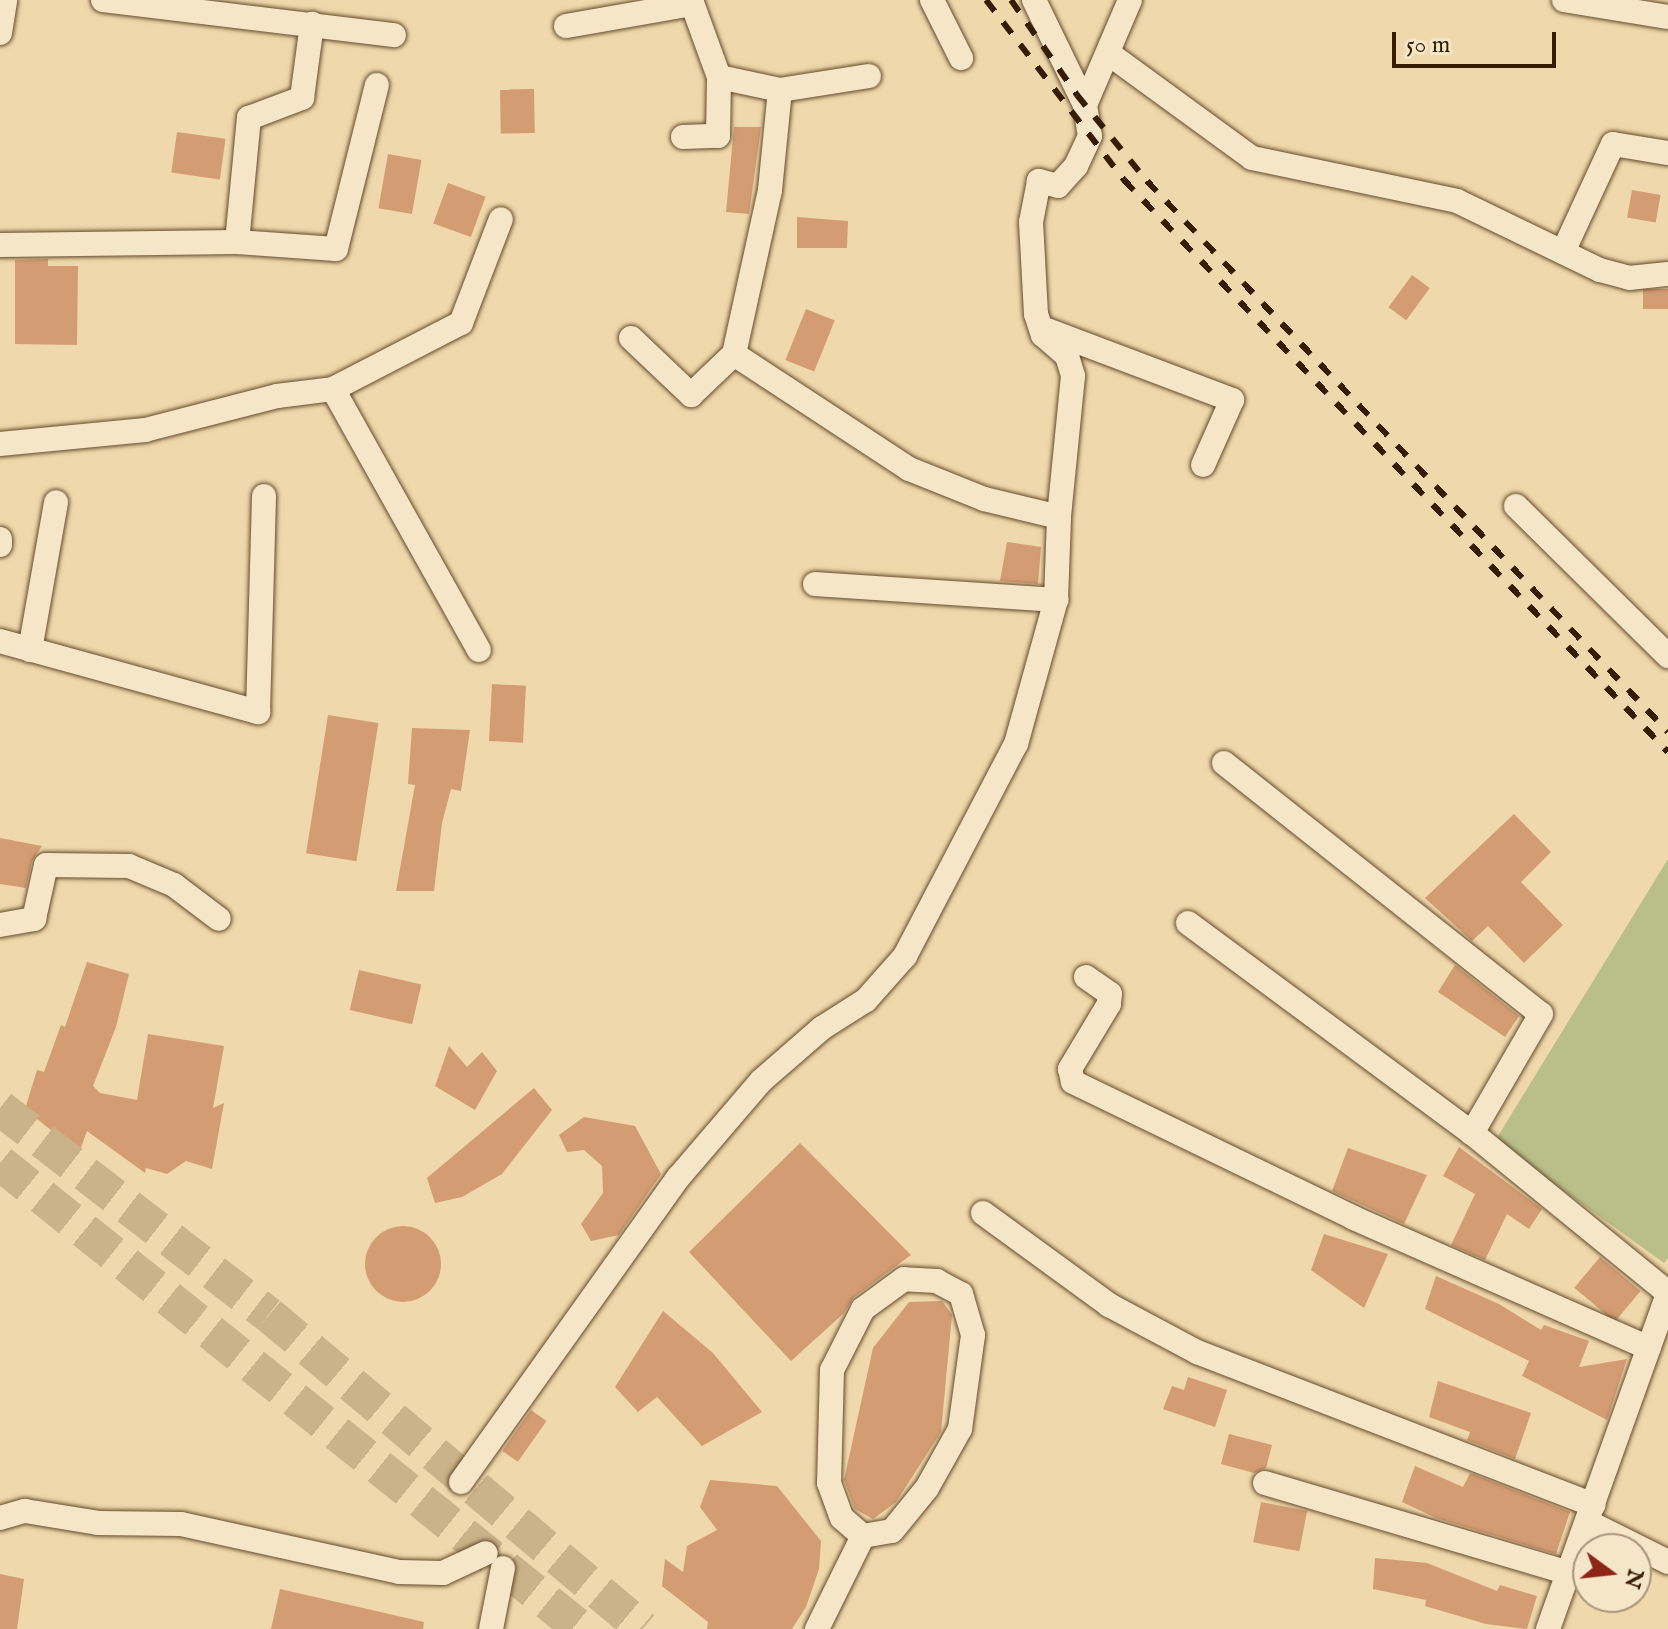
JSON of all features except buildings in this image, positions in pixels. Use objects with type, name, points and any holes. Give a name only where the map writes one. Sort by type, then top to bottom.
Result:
[{"type":"street","points":[[0,33],[5,0]]},
{"type":"street","points":[[103,0],[394,35]]},
{"type":"street","points":[[932,0],[961,58]]},
{"type":"street","points":[[461,1482],[688,1166],[761,1081],[822,1028],[866,1000],[905,956],[1016,744],[1056,600],[1059,517],[1073,376],[1067,356],[1041,328],[1032,293],[1031,222],[1039,181],[1058,186],[1076,166],[1090,136],[1085,105],[1034,0]]},
{"type":"street","points":[[1085,105],[1130,0]]},
{"type":"street","points":[[1564,0],[1668,17]]},
{"type":"street","points":[[566,26],[692,2],[719,77],[718,136],[683,137]]},
{"type":"street","points":[[237,242],[249,118],[302,98],[312,24]]},
{"type":"street","points":[[1108,53],[1252,158],[1457,201],[1563,252],[1629,278],[1668,274]]},
{"type":"street","points":[[719,77],[780,90],[869,76]]},
{"type":"street","points":[[0,245],[237,242],[336,249],[377,85]]},
{"type":"street","points":[[631,338],[691,395],[734,354],[770,190],[780,90]]},
{"type":"street","points":[[1563,252],[1613,144],[1668,153]]},
{"type":"street","points":[[0,444],[145,430],[277,396],[333,389],[461,323],[501,219]]},
{"type":"street","points":[[1041,328],[1232,400],[1203,465]]},
{"type":"street","points":[[734,354],[909,469],[984,499],[1059,517]]},
{"type":"street","points":[[333,389],[479,650]]},
{"type":"street","points":[[0,641],[258,712],[264,496]]},
{"type":"street","points":[[30,650],[56,502]]},
{"type":"street","points":[[1516,506],[1668,656]]},
{"type":"street","points":[[0,539],[0,545]]},
{"type":"street","points":[[815,584],[1056,600]]},
{"type":"street","points":[[1224,763],[1541,1014],[1472,1133]]},
{"type":"street","points":[[0,925],[34,919],[46,865],[129,866],[174,885],[219,919]]},
{"type":"street","points":[[1188,923],[1472,1133],[1668,1294],[1548,1629]]},
{"type":"street","points":[[1086,977],[1110,994],[1109,1004],[1070,1069],[1073,1082],[1354,1218],[1649,1348]]},
{"type":"street","points":[[983,1213],[1109,1305],[1197,1352],[1591,1513],[1668,1562]]},
{"type":"street","points":[[904,1279],[937,1281],[961,1294],[973,1335],[960,1429],[927,1488],[892,1531],[863,1536],[842,1518],[829,1483],[832,1370],[863,1309],[904,1279]]},
{"type":"street","points":[[1265,1483],[1569,1573]]},
{"type":"street","points":[[0,1518],[25,1511],[98,1523],[181,1524],[282,1550],[399,1572],[443,1573],[494,1561],[491,1629]]},
{"type":"street","points":[[817,1629],[863,1536]]},
{"type":"green space","points":[[1668,859],[1668,1258],[1664,1263],[1495,1141]]},
{"type":"tunnel","points":[[0,1108],[269,1315],[643,1629]]},
{"type":"tunnel","points":[[0,1163],[581,1629]]},
{"type":"railway","points":[[986,0],[1124,180],[1668,752]]},
{"type":"railway","points":[[1011,0],[1077,95],[1147,181],[1668,732]]}]
